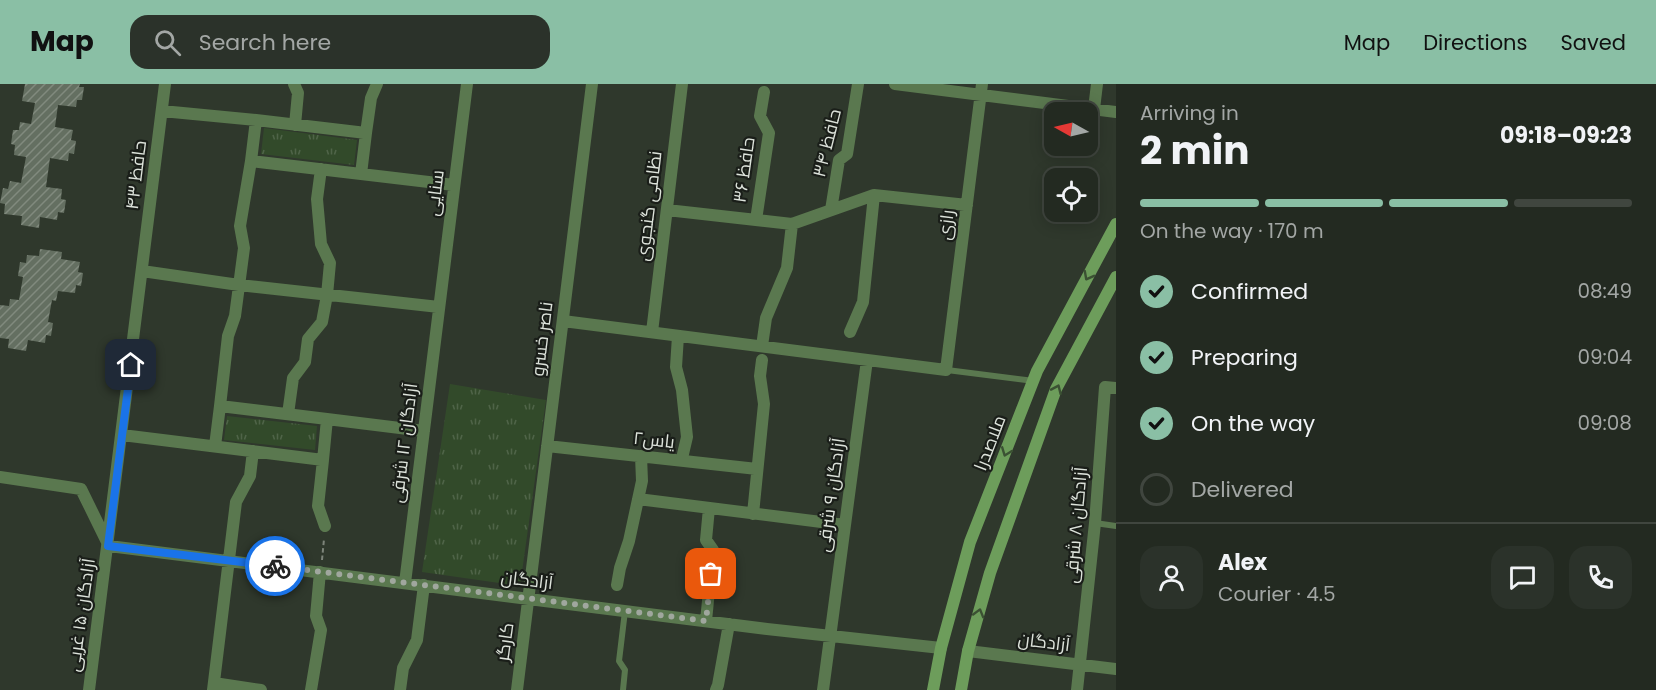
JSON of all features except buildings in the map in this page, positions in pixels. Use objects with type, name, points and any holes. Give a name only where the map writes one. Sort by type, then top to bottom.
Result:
[{"type":"main road","name":"ملاصدرا","points":[[933,690],[941,648],[970,542],[1034,381],[1116,224]]},
{"type":"main road","points":[[961,690],[968,651],[990,573],[1056,390],[1116,277]]},
{"type":"street","name":"حافظ ۴۳","points":[[122,435],[165,84]]},
{"type":"street","points":[[294,84],[298,93],[295,125]]},
{"type":"street","points":[[361,174],[370,98],[377,84]]},
{"type":"street","name":"سنایی","points":[[439,307],[467,84]]},
{"type":"street","name":"ناصر خسرو","points":[[529,598],[592,84]]},
{"type":"street","name":"نظامی گنجوی","points":[[652,332],[682,84]]},
{"type":"street","name":"حافظ ۳۴","points":[[831,210],[839,160],[847,154],[858,84]]},
{"type":"street","points":[[895,84],[981,89],[1054,102]]},
{"type":"street","points":[[1095,102],[1097,84]]},
{"type":"street","name":"رازی","points":[[946,370],[981,89]]},
{"type":"street","name":"حافظ ۳۶","points":[[756,220],[769,133],[760,116],[764,92]]},
{"type":"street","points":[[1098,110],[1116,112]]},
{"type":"street","points":[[162,111],[366,133]]},
{"type":"street","points":[[215,446],[228,336],[235,316],[244,248],[240,226],[256,120]]},
{"type":"street","points":[[251,161],[454,185]]},
{"type":"street","points":[[288,414],[293,378],[305,362],[308,339],[322,322],[327,295],[330,263],[321,244],[317,199],[321,169]]},
{"type":"street","points":[[667,210],[792,224],[874,195],[967,205]]},
{"type":"street","points":[[850,332],[863,302],[874,195]]},
{"type":"street","points":[[762,346],[766,318],[787,268],[792,224]]},
{"type":"street","points":[[142,271],[238,285],[439,307]]},
{"type":"street","name":"آزادگان ۱۲ شرقی","points":[[405,583],[439,307]]},
{"type":"street","points":[[562,321],[946,370]]},
{"type":"street","points":[[678,336],[676,367],[682,390],[687,437],[683,454]]},
{"type":"street","points":[[753,514],[764,404],[760,376],[762,360]]},
{"type":"street","name":"آزادگان ۹ شرقی","points":[[823,690],[867,360]]},
{"type":"street","name":"آزادگان ۸ شرقی","points":[[1077,690],[1111,388]]},
{"type":"street","points":[[220,406],[424,430]]},
{"type":"street","points":[[325,526],[318,506],[327,419]]},
{"type":"street","points":[[122,435],[322,459]]},
{"type":"street","name":"آزادگان ۱۵ غربی","points":[[89,690],[122,435]]},
{"type":"street","name":"یاس۲","points":[[547,446],[757,469]]},
{"type":"street","points":[[253,451],[250,476],[236,502],[213,686],[261,690]]},
{"type":"street","points":[[617,585],[642,481],[641,456]]},
{"type":"street","points":[[0,477],[81,489],[108,546]]},
{"type":"street","points":[[638,499],[845,525]]},
{"type":"street","points":[[706,621],[713,550],[706,540],[709,508]]},
{"type":"street","name":"آزادگان","points":[[108,546],[729,624],[941,648]]},
{"type":"street","points":[[311,690],[321,630],[316,616],[320,572]]},
{"type":"street","points":[[400,690],[403,668],[417,640],[424,585]]},
{"type":"street","name":"کارگر","points":[[517,690],[529,598]]},
{"type":"street","points":[[716,690],[729,624]]},
{"type":"street","name":"آزادگان","points":[[968,651],[1116,669]]},
{"type":"lane","points":[[946,370],[1034,381]]},
{"type":"lane","points":[[1095,523],[1116,526]]},
{"type":"lane","points":[[623,690],[626,670],[619,661],[625,611]]},
{"type":"path","points":[[320,572],[325,526]]},
{"type":"green space","points":[[264,128],[357,140],[354,165],[261,154]]},
{"type":"green space","points":[[450,384],[546,400],[520,586],[422,572]]},
{"type":"green space","points":[[227,416],[317,426],[315,450],[224,440]]},
{"type":"way so far","points":[[275,566],[706,621],[711,574]]},
{"type":"route","points":[[131,365],[108,546],[275,566]]}]
